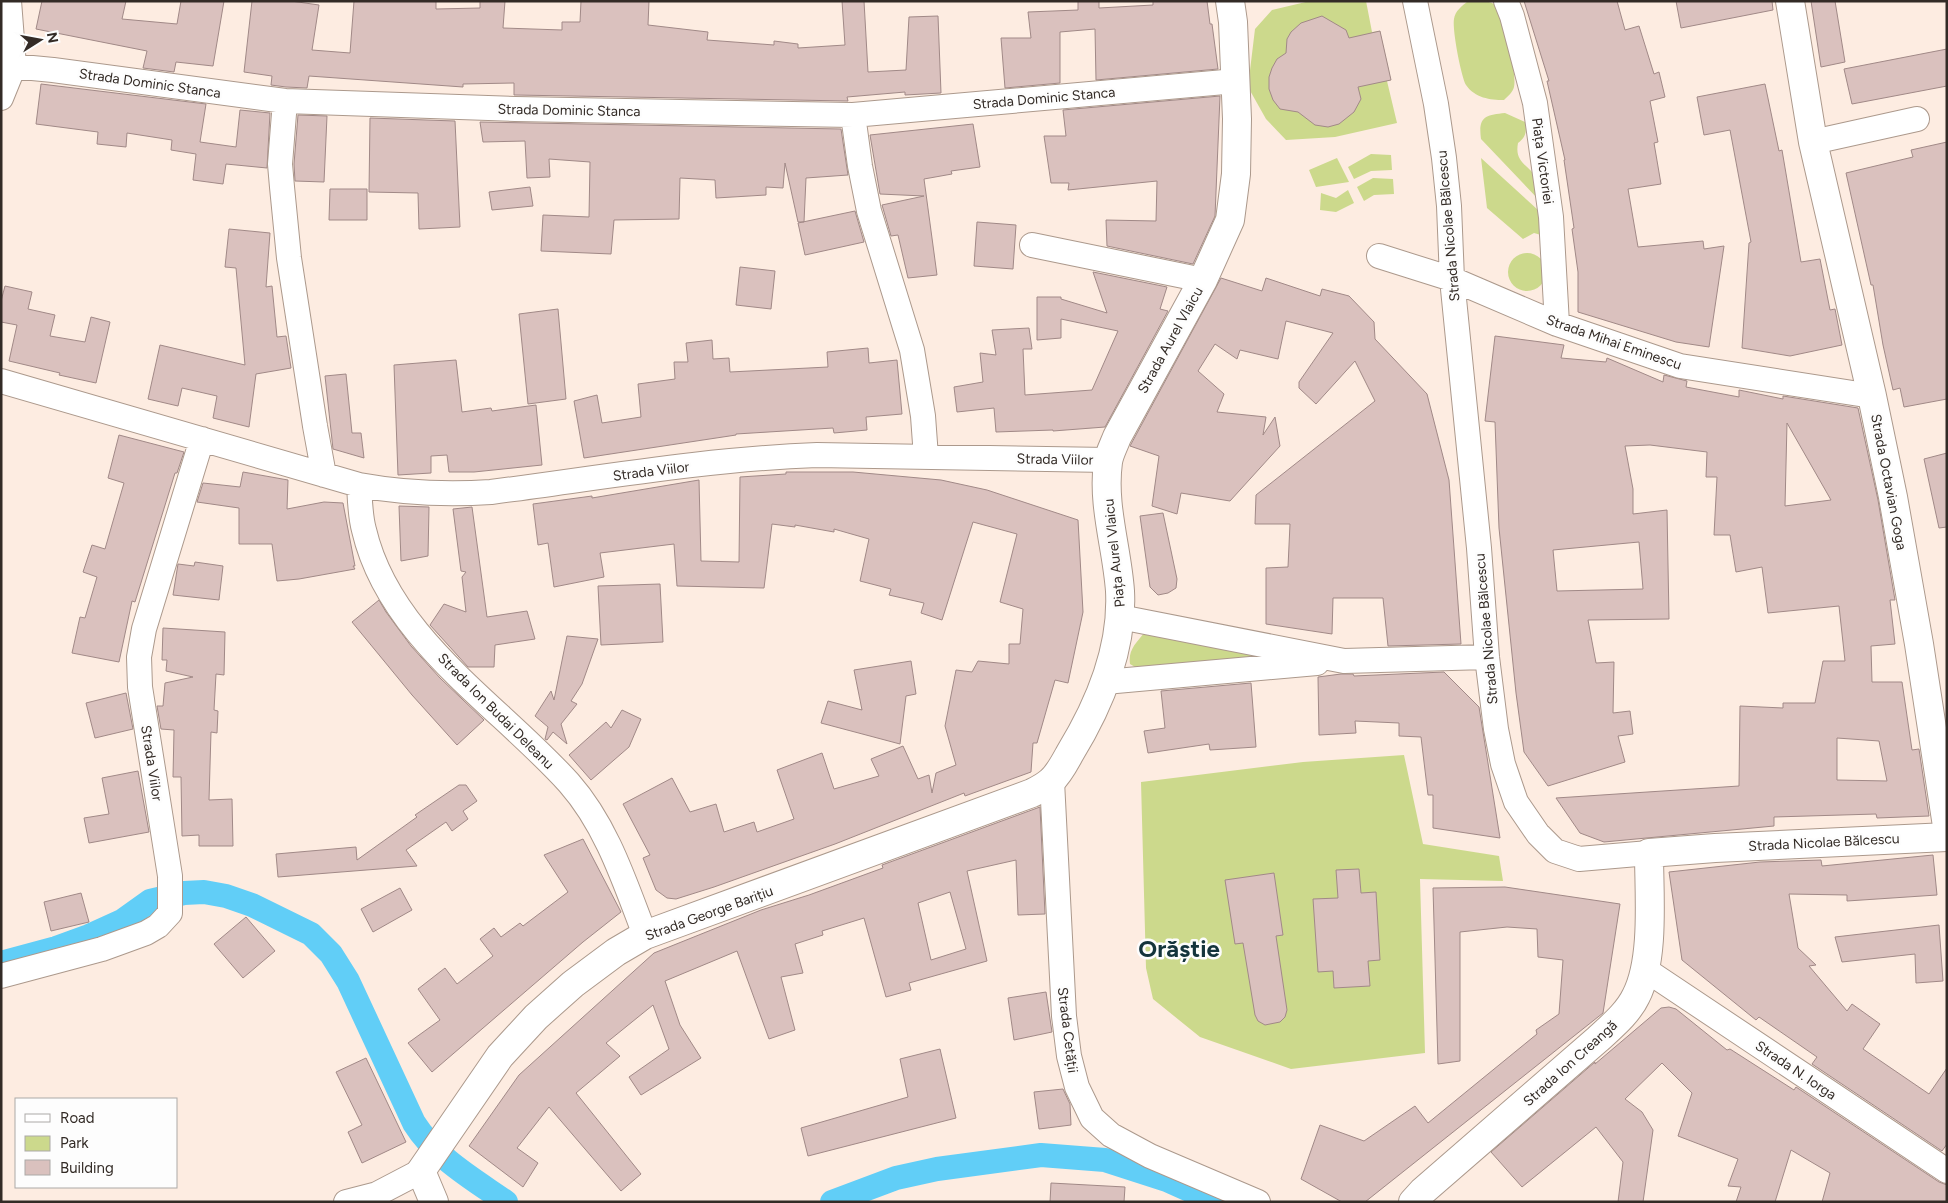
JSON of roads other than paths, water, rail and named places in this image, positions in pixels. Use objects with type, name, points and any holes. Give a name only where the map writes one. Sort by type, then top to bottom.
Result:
[{"type":"main road","points":[[1230,1],[1236,82]]},
{"type":"main road","name":"Strada Octavian Goga","points":[[1790,1],[1813,142],[1872,396],[1893,497],[1919,644],[1947,826]]},
{"type":"main road","name":"Strada Aurel Vlaicu","points":[[1108,460],[1117,437],[1203,280],[1230,220],[1236,174],[1236,82]]},
{"type":"main road","name":"Piața Aurel Vlaicu","points":[[1052,781],[1081,735],[1105,682],[1116,640],[1120,616],[1120,590],[1108,507],[1108,460]]},
{"type":"main road","name":"Strada George Barițiu","points":[[426,1164],[500,1056],[536,1017],[573,984],[616,952],[645,935],[1014,801],[1052,781]]},
{"type":"main road","name":"Strada Nicolae Bălcescu","points":[[1649,853],[1947,837]]},
{"type":"main road","name":"Strada Ion Creangă","points":[[1413,1202],[1423,1191],[1620,1019],[1636,996],[1646,970],[1649,853]]},
{"type":"main road","points":[[426,1164],[434,1202]]},
{"type":"street","points":[[1,98],[8,65],[9,1]]},
{"type":"street","name":"Strada Nicolae Bălcescu","points":[[1415,1],[1436,104],[1444,158],[1449,206],[1452,279],[1479,548],[1487,657],[1496,729],[1503,764],[1516,802],[1538,834],[1555,851],[1579,859],[1649,853]]},
{"type":"street","name":"Piața Victoriei","points":[[1506,1],[1512,16],[1535,103],[1551,217],[1557,324]]},
{"type":"street","name":"Strada Dominic Stanca","points":[[8,65],[285,101],[515,109],[853,115],[1236,82]]},
{"type":"street","points":[[285,101],[280,164],[283,196],[290,258],[324,475]]},
{"type":"street","points":[[853,115],[869,211],[912,350],[923,416],[926,458]]},
{"type":"street","points":[[1813,142],[1917,119]]},
{"type":"street","points":[[1032,245],[1203,280]]},
{"type":"street","points":[[1379,256],[1452,279]]},
{"type":"street","name":"Strada Mihai Eminescu","points":[[1452,279],[1557,324],[1680,366],[1872,396]]},
{"type":"street","name":"Strada Viilor","points":[[1,381],[359,485],[390,491],[458,494],[730,461],[817,455],[1108,460]]},
{"type":"street","name":"Strada Viilor","points":[[1,976],[102,949],[146,933],[158,926],[170,913],[170,876],[140,687],[138,657],[156,586],[202,439]]},
{"type":"street","name":"Strada Ion Budai Deleanu","points":[[359,485],[364,530],[377,568],[391,596],[414,627],[441,658],[570,784],[604,836],[645,935]]},
{"type":"street","points":[[1120,616],[1344,661]]},
{"type":"street","points":[[1105,682],[1344,661],[1487,657]]},
{"type":"street","name":"Strada Cetății","points":[[1052,781],[1064,1016],[1069,1056],[1077,1087],[1092,1118],[1111,1134],[1150,1156],[1258,1202]]},
{"type":"street","name":"Strada N. Iorga","points":[[1646,970],[1947,1171]]},
{"type":"street","points":[[346,1202],[382,1198],[426,1164]]},
{"type":"waterway","points":[[1,963],[56,948],[89,936],[122,921],[150,901],[184,893],[204,892],[226,896],[252,905],[311,934],[331,954],[348,981],[414,1123],[423,1136],[456,1167],[506,1202]]},
{"type":"waterway","points":[[832,1202],[896,1178],[937,1169],[1041,1155],[1105,1160],[1167,1180],[1207,1198],[1211,1202]]},
{"type":"district","name":"Orăștie","points":[[1179,949]]}]
